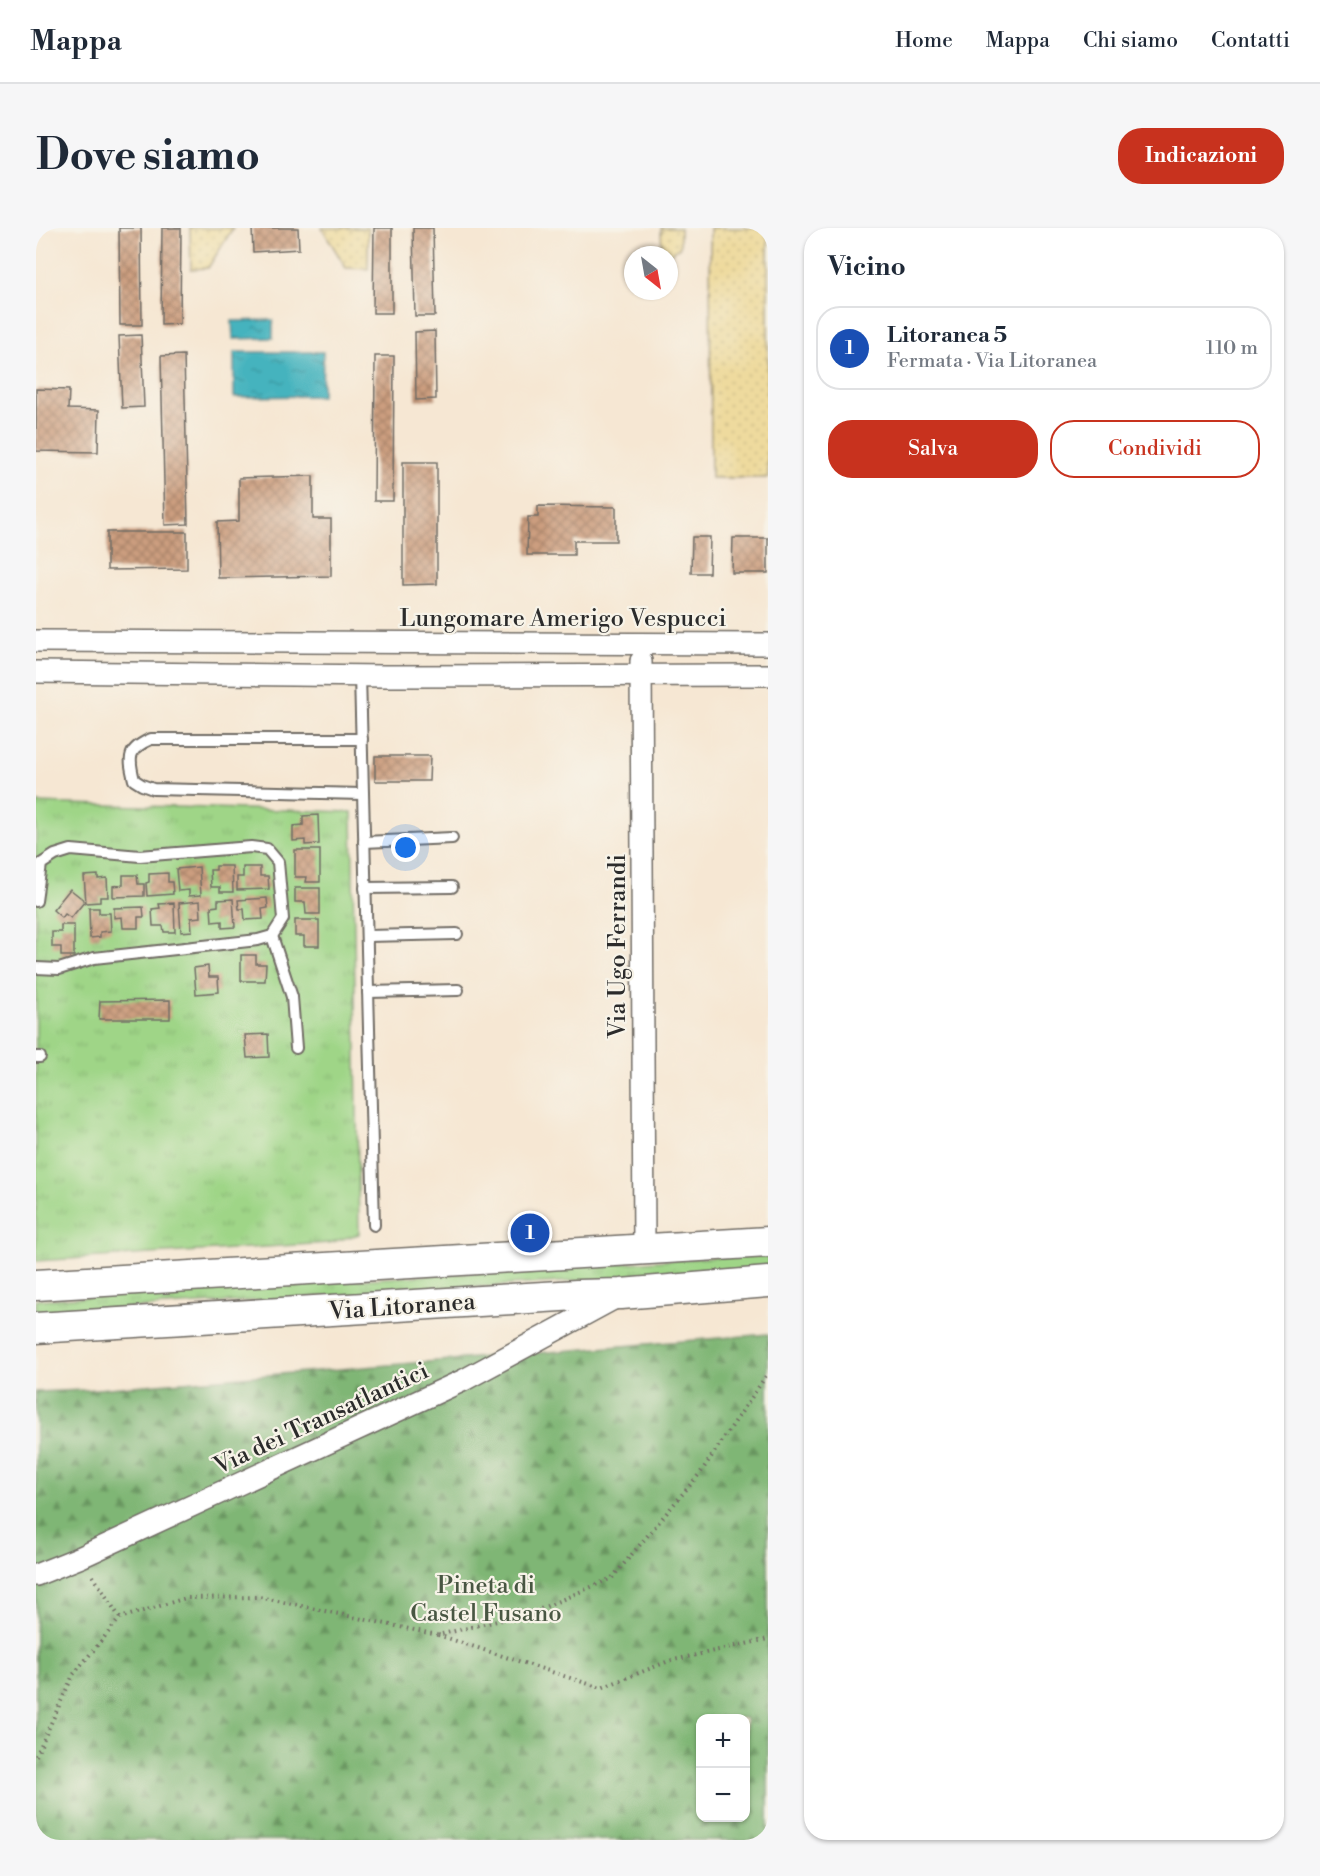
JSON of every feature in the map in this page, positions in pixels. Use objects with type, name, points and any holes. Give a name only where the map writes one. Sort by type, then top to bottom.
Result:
[{"type":"main road","name":"Via Litoranea","points":[[36,1285],[768,1242]]},
{"type":"main road","name":"Via Litoranea","points":[[36,1328],[621,1294],[768,1282]]},
{"type":"street","name":"Lungomare Amerigo Vespucci","points":[[36,641],[768,644]]},
{"type":"street","points":[[358,642],[360,675]]},
{"type":"street","name":"Via Ugo Ferrandi","points":[[641,643],[644,1248]]},
{"type":"street","points":[[36,672],[768,675]]},
{"type":"street","name":"Via dei Transatlantici","points":[[36,1575],[81,1557],[464,1380],[621,1294]]},
{"type":"lane","points":[[360,675],[374,1225]]},
{"type":"lane","points":[[362,739],[151,739],[137,745],[131,754],[131,767],[134,780],[153,789],[363,794]]},
{"type":"lane","points":[[364,842],[452,838]]},
{"type":"lane","points":[[36,901],[41,864],[55,855],[71,850],[140,856],[251,847],[267,849],[278,862],[283,919],[272,936],[258,940],[94,958],[59,969],[36,968]]},
{"type":"lane","points":[[365,888],[452,887]]},
{"type":"lane","points":[[367,936],[457,934]]},
{"type":"lane","points":[[272,936],[292,997],[296,1048]]},
{"type":"lane","points":[[368,992],[458,990]]},
{"type":"path","points":[[438,1635],[531,1613],[612,1578],[701,1472],[768,1373]]},
{"type":"path","points":[[81,1557],[120,1618]]},
{"type":"path","points":[[36,1756],[73,1675],[120,1618],[186,1598],[259,1597],[438,1635],[601,1689],[669,1661],[768,1639]]},
{"type":"green space","points":[[36,803],[352,812],[359,1234],[329,1243],[36,1261]]},
{"type":"green space","points":[[768,1254],[768,1269],[756,1270],[36,1314],[36,1300]]},
{"type":"green space","name":"Pineta di Castel Fusano","points":[[768,1334],[768,1840],[36,1840],[36,1392],[85,1390]]},
{"type":"sand","points":[[190,228],[233,228],[208,268],[191,269]]},
{"type":"sand","points":[[322,228],[368,228],[368,269],[346,268]]},
{"type":"sand","points":[[661,228],[680,228],[680,247],[662,246]]},
{"type":"sand","points":[[710,228],[768,228],[768,478],[711,478]]},
{"type":"water","points":[[273,320],[273,338],[233,339],[232,321]]},
{"type":"water","points":[[234,352],[323,352],[322,396],[234,397]]},
{"type":"building","points":[[119,228],[141,228],[142,325],[120,325]]},
{"type":"building","points":[[162,228],[181,228],[180,324],[161,325]]},
{"type":"building","points":[[252,228],[298,228],[299,249],[253,252]]},
{"type":"building","points":[[374,228],[392,228],[392,313],[373,313]]},
{"type":"building","points":[[413,228],[433,228],[435,316],[415,316]]},
{"type":"building","points":[[435,331],[436,399],[416,400],[415,332]]},
{"type":"building","points":[[141,335],[144,407],[122,408],[119,336]]},
{"type":"building","points":[[184,355],[188,524],[165,525],[161,356]]},
{"type":"building","points":[[375,356],[394,356],[393,501],[374,501]]},
{"type":"building","points":[[36,389],[69,390],[68,409],[99,410],[98,452],[36,451]]},
{"type":"building","points":[[403,462],[437,462],[437,584],[403,585]]},
{"type":"building","points":[[313,476],[313,519],[331,519],[331,576],[218,578],[217,522],[239,521],[239,478]]},
{"type":"building","points":[[538,506],[616,507],[616,541],[574,541],[574,555],[527,555],[528,517],[538,517]]},
{"type":"building","points":[[107,532],[187,532],[187,569],[107,570]]},
{"type":"building","points":[[692,537],[710,537],[709,573],[691,573]]},
{"type":"building","points":[[733,538],[768,538],[768,573],[732,573]]},
{"type":"building","points":[[375,756],[430,756],[429,781],[375,781]]},
{"type":"building","points":[[318,815],[319,844],[305,845],[305,840],[293,841],[293,826],[303,825],[303,816]]},
{"type":"building","points":[[295,850],[320,850],[320,882],[306,882],[307,877],[295,877]]},
{"type":"building","points":[[216,866],[232,866],[233,892],[220,892],[220,887],[211,887],[210,870],[216,870]]},
{"type":"building","points":[[199,867],[201,895],[189,896],[189,890],[178,891],[176,869]]},
{"type":"building","points":[[243,867],[260,867],[260,876],[268,876],[269,889],[237,890],[237,877],[243,877]]},
{"type":"building","points":[[168,873],[168,882],[172,882],[173,894],[147,896],[146,883],[149,882],[149,874]]},
{"type":"building","points":[[98,875],[98,879],[107,878],[108,897],[100,897],[100,902],[86,903],[84,876]]},
{"type":"building","points":[[123,875],[137,875],[138,884],[144,884],[144,896],[113,897],[113,886],[123,885]]},
{"type":"building","points":[[295,888],[320,888],[320,914],[306,914],[305,902],[295,902]]},
{"type":"building","points":[[70,889],[85,901],[71,918],[65,914],[62,918],[53,910]]},
{"type":"building","points":[[267,898],[268,908],[262,909],[263,919],[245,920],[244,909],[239,909],[238,900]]},
{"type":"building","points":[[233,899],[235,927],[222,928],[222,921],[212,922],[211,907],[218,906],[218,900]]},
{"type":"building","points":[[200,901],[201,917],[191,918],[192,931],[181,932],[179,903]]},
{"type":"building","points":[[174,903],[175,932],[164,932],[163,926],[153,926],[152,909],[160,908],[159,904]]},
{"type":"building","points":[[143,907],[144,917],[138,917],[138,928],[123,928],[122,917],[114,918],[114,908]]},
{"type":"building","points":[[89,908],[99,908],[99,913],[110,913],[111,931],[100,932],[100,937],[90,938]]},
{"type":"building","points":[[295,920],[319,920],[319,946],[304,946],[304,936],[295,936]]},
{"type":"building","points":[[61,925],[74,925],[74,956],[61,956],[61,947],[52,947],[52,932],[61,932]]},
{"type":"building","points":[[241,955],[256,955],[256,964],[266,964],[265,981],[241,981]]},
{"type":"building","points":[[208,966],[209,977],[218,977],[219,992],[196,994],[194,968]]},
{"type":"building","points":[[170,1000],[170,1019],[99,1019],[100,1001]]},
{"type":"building","points":[[268,1034],[269,1057],[247,1058],[245,1035]]},
{"type":"place","name":"Litoranea 5","points":[[530,1233]]}]
